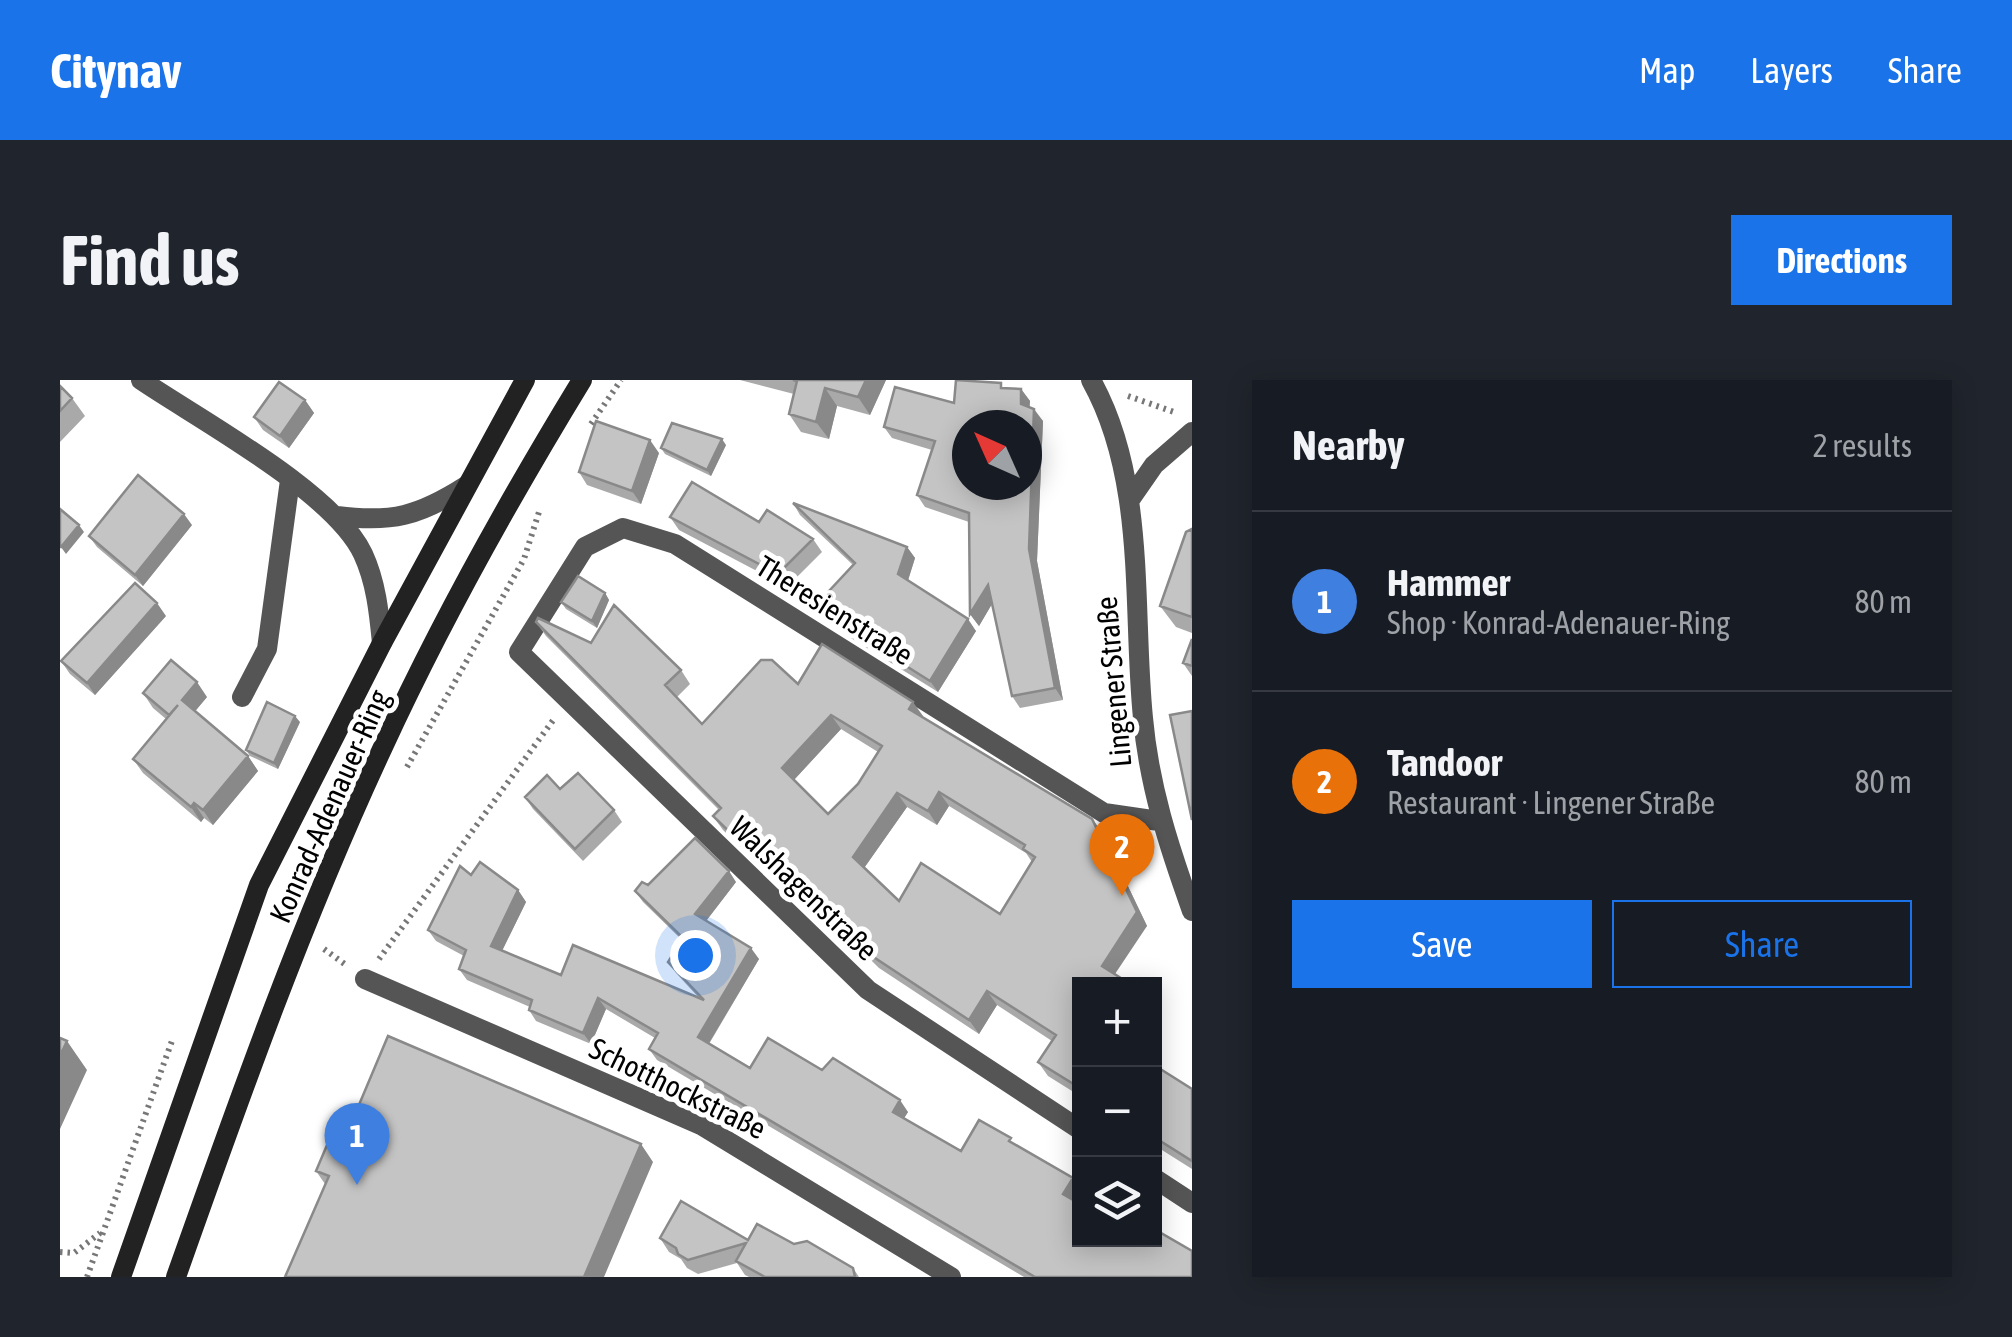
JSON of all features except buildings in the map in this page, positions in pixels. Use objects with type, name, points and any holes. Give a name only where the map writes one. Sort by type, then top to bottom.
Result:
[{"type":"main road","name":"Konrad-Adenauer-Ring","points":[[121,1277],[259,885],[382,643],[525,380]]},
{"type":"main road","name":"Konrad-Adenauer-Ring","points":[[176,1277],[224,1142],[383,747],[511,497],[582,380]]},
{"type":"street","points":[[141,380],[337,516],[362,552],[373,582],[382,643]]},
{"type":"street","name":"Lingener Straße","points":[[1092,382],[1112,424],[1129,501],[1143,722],[1160,821],[1192,910]]},
{"type":"street","points":[[1129,501],[1154,464],[1192,432]]},
{"type":"street","points":[[242,697],[267,649],[290,480]]},
{"type":"street","points":[[337,516],[380,521],[408,515],[434,506],[466,486]]},
{"type":"street","name":"Theresienstraße","points":[[518,652],[585,548],[623,528],[675,544],[1104,813],[1160,821]]},
{"type":"street","name":"Walshagenstraße","points":[[518,652],[868,990],[1072,1124]]},
{"type":"street","name":"Schotthockstraße","points":[[365,979],[701,1126],[951,1277]]},
{"type":"street","points":[[1162,1183],[1192,1203]]},
{"type":"path","points":[[584,436],[621,380]]},
{"type":"path","points":[[1092,382],[1192,418]]},
{"type":"path","points":[[404,771],[524,559],[546,498]]},
{"type":"path","points":[[323,948],[365,979],[566,702]]},
{"type":"path","points":[[316,964],[330,932]]},
{"type":"path","points":[[60,1252],[74,1252],[101,1232],[87,1277]]},
{"type":"place","name":"Tandoor","points":[[1122,896]]},
{"type":"place","name":"Hammer","points":[[357,1185]]}]
